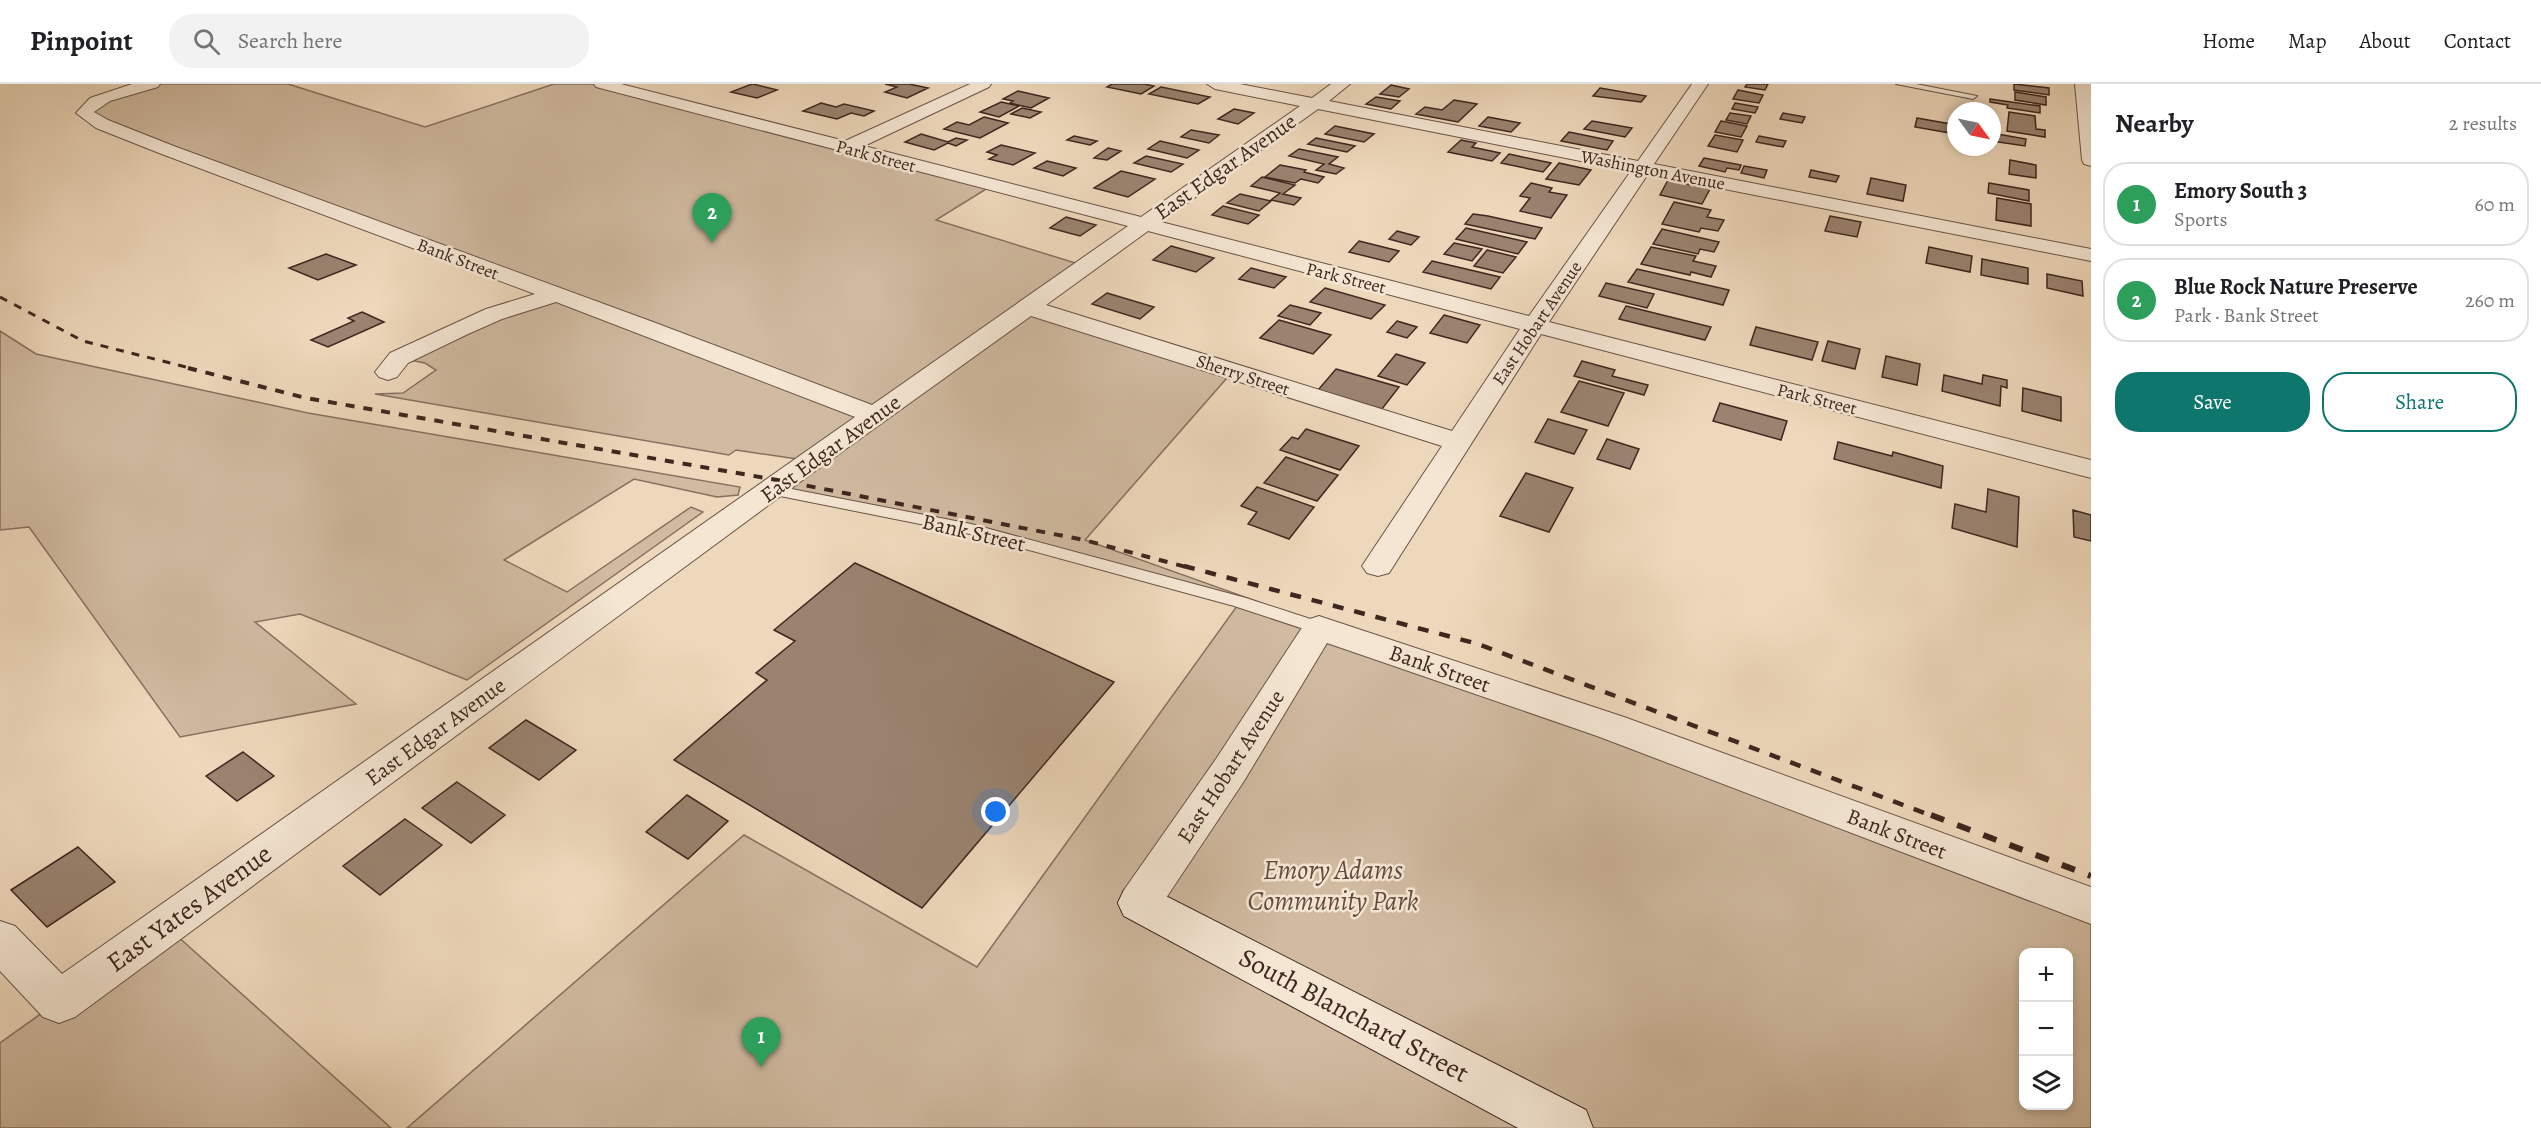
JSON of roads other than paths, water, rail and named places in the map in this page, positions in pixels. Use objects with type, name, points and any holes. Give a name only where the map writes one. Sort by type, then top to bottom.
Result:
[{"type":"street","name":"Bank Street","points":[[152,84],[121,92],[90,106],[86,110],[87,117],[154,145],[645,327],[875,416]]},
{"type":"street","name":"Park Street","points":[[602,84],[2091,469]]},
{"type":"street","points":[[845,148],[983,84]]},
{"type":"street","name":"Washington Avenue","points":[[1215,84],[2091,255]]},
{"type":"street","name":"East Edgar Avenue","points":[[319,814],[1141,225],[1342,84]]},
{"type":"street","name":"East Hobart Avenue","points":[[1378,566],[1534,326],[1700,84]]},
{"type":"street","points":[[2083,84],[2091,160]]},
{"type":"street","points":[[388,372],[399,358],[426,344],[494,314],[555,295]]},
{"type":"street","name":"Sherry Street","points":[[1028,307],[1458,442]]},
{"type":"street","name":"Bank Street","points":[[1319,628],[1418,659],[1623,731],[2091,906]]},
{"type":"street","name":"East Hobart Avenue","points":[[1139,903],[1230,770],[1319,628]]},
{"type":"street","name":"East Yates Avenue","points":[[0,940],[59,1002],[319,814]]},
{"type":"street","name":"South Blanchard Street","points":[[1139,903],[1568,1128]]},
{"type":"lane","points":[[1900,84],[1973,96]]},
{"type":"lane","name":"Bank Street","points":[[771,490],[971,529],[1240,602],[1319,628]]},
{"type":"railway","points":[[0,297],[83,341],[194,369]]},
{"type":"railway","points":[[188,368],[306,398],[783,481],[1084,540],[1190,568]]},
{"type":"railway","points":[[1184,566],[1478,644],[1935,817]]},
{"type":"railway","points":[[1931,815],[2091,876]]},
{"type":"place","name":"Blue Rock Nature Preserve","points":[[712,243]]},
{"type":"place","name":"Emory South 3","points":[[761,1067]]},
{"type":"park label","name":"Emory Adams Community Park","points":[[1333,886]]}]
